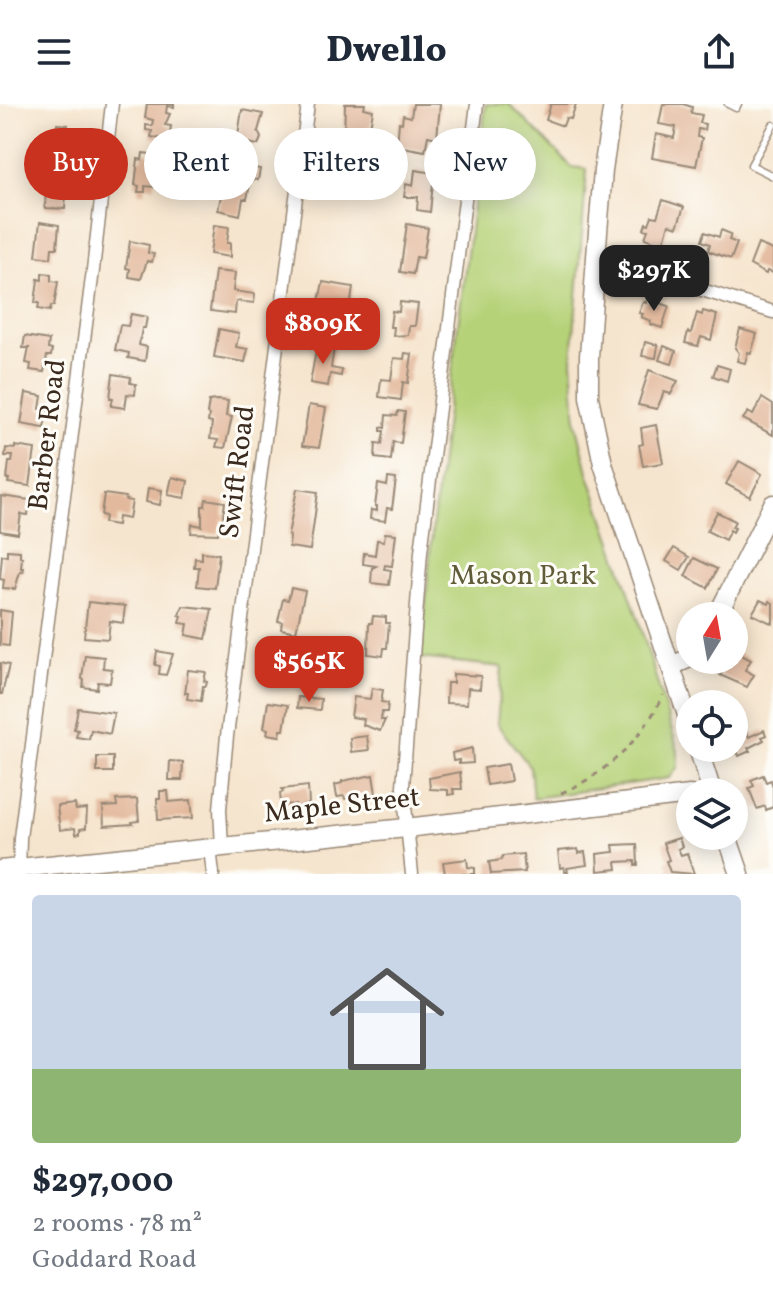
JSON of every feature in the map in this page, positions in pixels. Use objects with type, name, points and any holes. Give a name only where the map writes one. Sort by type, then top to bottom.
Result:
[{"type":"street","name":"Barber Road","points":[[13,871],[20,838],[112,104]]},
{"type":"street","name":"Swift Road","points":[[213,874],[227,736],[308,104]]},
{"type":"street","points":[[412,874],[403,786],[422,537],[477,104]]},
{"type":"street","points":[[613,104],[603,170],[596,257],[588,378],[592,420],[603,464],[679,690]]},
{"type":"street","points":[[596,257],[773,312]]},
{"type":"street","points":[[724,602],[773,504]]},
{"type":"street","points":[[671,666],[676,664]]},
{"type":"street","name":"Maple Street","points":[[13,871],[676,797]]},
{"type":"street","points":[[732,850],[740,874]]},
{"type":"lane","points":[[728,104],[736,108],[738,104]]},
{"type":"lane","points":[[773,125],[769,140],[751,165],[773,176]]},
{"type":"path","points":[[555,795],[588,780],[623,752],[651,718],[664,692]]},
{"type":"green space","name":"Mason Park","points":[[486,104],[509,104],[533,128],[483,128]]},
{"type":"green space","name":"Mason Park","points":[[536,131],[572,167],[587,169],[572,360],[576,422],[588,472],[638,618],[676,744],[678,767],[669,778],[533,798],[530,767],[497,724],[502,667],[421,658],[433,522],[474,200],[536,200]]},
{"type":"building","points":[[147,104],[174,104],[174,107],[167,106],[166,113],[170,114],[165,125],[171,128],[146,128],[146,125],[152,126],[153,120],[145,118]]},
{"type":"building","points":[[345,104],[365,104],[364,108],[373,110],[370,128],[344,128]]},
{"type":"building","points":[[413,104],[440,104],[438,128],[424,128],[424,151],[408,148],[408,128],[398,128],[403,115],[411,117]]},
{"type":"building","points":[[551,104],[576,104],[571,119],[566,118],[563,126],[546,120]]},
{"type":"building","points":[[663,104],[683,104],[692,107],[691,113],[702,115],[700,123],[705,124],[704,130],[698,129],[697,137],[702,138],[696,166],[652,158],[656,134],[674,138],[676,127],[659,124]]},
{"type":"building","points":[[242,110],[263,114],[258,131],[258,128],[239,128]]},
{"type":"building","points":[[144,153],[144,192],[138,192],[139,186],[135,185],[138,159],[142,160]]},
{"type":"building","points":[[415,170],[424,171],[424,200],[431,200],[430,212],[417,210],[418,197],[408,197],[408,185],[413,186]]},
{"type":"building","points":[[45,200],[66,200],[65,209],[45,208]]},
{"type":"building","points":[[220,200],[243,200],[240,215],[218,210]]},
{"type":"building","points":[[663,200],[684,207],[677,227],[669,224],[663,244],[645,238],[648,230],[644,229],[652,216],[657,217]]},
{"type":"building","points":[[40,222],[59,225],[57,248],[52,248],[51,258],[36,256]]},
{"type":"building","points":[[407,224],[428,228],[423,258],[416,257],[413,274],[400,272]]},
{"type":"building","points":[[214,225],[229,227],[227,243],[230,243],[230,257],[210,254]]},
{"type":"building","points":[[721,230],[731,234],[729,240],[737,243],[731,259],[708,251],[710,244],[702,241],[705,232],[719,237]]},
{"type":"building","points":[[130,241],[149,245],[148,253],[154,254],[152,262],[147,261],[141,279],[129,277],[130,269],[126,268]]},
{"type":"building","points":[[758,244],[773,250],[773,273],[767,271],[766,274],[750,265]]},
{"type":"building","points":[[215,271],[235,273],[233,291],[255,294],[254,303],[236,301],[235,314],[210,311]]},
{"type":"building","points":[[42,273],[51,274],[51,281],[58,282],[54,306],[50,311],[38,309],[39,303],[35,303],[38,279],[42,280]]},
{"type":"building","points":[[323,282],[353,287],[350,309],[344,308],[344,311],[351,312],[350,318],[338,319],[334,330],[322,328],[323,322],[315,320]]},
{"type":"building","points":[[647,299],[669,306],[662,328],[641,317],[643,314],[639,313]]},
{"type":"building","points":[[400,302],[418,304],[415,326],[409,326],[408,335],[393,336],[394,327],[390,327],[392,311],[399,312]]},
{"type":"building","points":[[703,311],[717,315],[711,340],[701,337],[698,346],[685,343],[697,313],[702,315]]},
{"type":"building","points":[[131,314],[147,317],[139,345],[147,347],[145,361],[128,358],[129,353],[115,350],[120,325],[128,326]]},
{"type":"building","points":[[219,329],[239,333],[236,347],[248,349],[245,362],[214,357]]},
{"type":"building","points":[[740,329],[757,334],[745,363],[737,361],[739,353],[735,348]]},
{"type":"building","points":[[25,336],[49,340],[48,349],[52,350],[51,356],[47,356],[44,372],[30,370],[31,364],[26,363],[29,348],[23,348]]},
{"type":"building","points":[[645,342],[658,345],[656,358],[642,356]]},
{"type":"building","points":[[317,345],[334,348],[331,368],[342,370],[341,376],[330,374],[328,386],[310,383]]},
{"type":"building","points":[[664,346],[676,351],[672,364],[659,360]]},
{"type":"building","points":[[405,353],[412,354],[408,383],[403,382],[401,400],[379,397],[381,379],[391,380],[394,358],[404,359]]},
{"type":"building","points":[[717,365],[730,369],[727,381],[713,376]]},
{"type":"building","points":[[649,370],[678,381],[671,394],[664,392],[657,409],[638,405]]},
{"type":"building","points":[[113,374],[131,377],[130,383],[136,384],[135,395],[127,394],[125,408],[111,406]]},
{"type":"building","points":[[26,393],[42,396],[40,409],[47,410],[44,428],[21,424]]},
{"type":"building","points":[[762,398],[773,405],[773,435],[743,419],[748,412],[753,415]]},
{"type":"building","points":[[209,401],[228,401],[226,416],[232,417],[225,448],[216,447],[218,440],[210,439],[212,423],[208,422]]},
{"type":"building","points":[[309,405],[326,408],[319,448],[302,446]]},
{"type":"building","points":[[398,411],[405,412],[401,443],[393,442],[391,460],[375,458],[376,443],[382,444],[384,431],[381,427],[385,428],[386,415],[397,416]]},
{"type":"building","points":[[656,425],[663,463],[643,466],[639,445],[643,444],[641,428]]},
{"type":"building","points":[[15,446],[35,449],[30,486],[8,483],[9,462],[12,462],[13,456],[5,456],[6,448],[15,449]]},
{"type":"building","points":[[739,461],[762,474],[750,497],[726,484]]},
{"type":"building","points":[[172,477],[188,481],[185,498],[168,495]]},
{"type":"building","points":[[388,478],[396,479],[392,509],[387,508],[385,521],[370,519],[371,510],[377,511],[378,484],[387,486]]},
{"type":"building","points":[[148,488],[162,490],[160,505],[146,502]]},
{"type":"building","points":[[297,489],[318,492],[310,550],[289,547],[288,535]]},
{"type":"building","points":[[104,494],[126,497],[125,500],[132,501],[129,519],[118,517],[117,525],[104,523],[105,516],[101,515]]},
{"type":"building","points":[[1,496],[30,500],[28,515],[21,514],[18,534],[0,531]]},
{"type":"building","points":[[206,499],[225,502],[223,516],[226,520],[222,519],[218,534],[191,533],[192,524],[202,526],[202,506],[205,506]]},
{"type":"building","points":[[717,512],[735,521],[733,532],[730,530],[725,540],[707,531]]},
{"type":"building","points":[[385,533],[396,534],[392,566],[385,565],[384,569],[391,570],[389,585],[371,583],[372,568],[376,566],[363,564],[364,553],[375,555],[377,540],[384,541]]},
{"type":"building","points":[[674,548],[689,557],[681,570],[666,561]]},
{"type":"building","points":[[7,550],[20,551],[22,557],[21,568],[24,568],[15,589],[3,588],[4,580],[0,579],[2,555],[7,556]]},
{"type":"building","points":[[202,552],[219,554],[215,588],[197,586],[199,567],[194,567],[195,558],[202,559]]},
{"type":"building","points":[[694,558],[717,569],[708,588],[685,576]]},
{"type":"building","points":[[291,588],[305,591],[296,632],[281,629],[282,622],[278,621],[283,599],[288,600]]},
{"type":"building","points":[[760,600],[773,603],[773,624],[752,614]]},
{"type":"building","points":[[88,602],[125,606],[123,623],[110,621],[108,639],[84,637]]},
{"type":"building","points":[[183,606],[212,609],[206,639],[186,635],[188,624],[180,623],[182,616],[179,615]]},
{"type":"building","points":[[0,610],[12,612],[9,646],[0,645]]},
{"type":"building","points":[[373,616],[386,617],[386,623],[389,623],[387,648],[384,648],[383,656],[368,654],[369,623],[372,623]]},
{"type":"building","points":[[282,645],[298,648],[294,673],[278,671]]},
{"type":"building","points":[[157,651],[173,654],[166,675],[159,674],[160,666],[155,665]]},
{"type":"building","points":[[85,655],[104,657],[103,668],[112,669],[110,683],[98,682],[97,689],[83,687]]},
{"type":"building","points":[[0,663],[9,665],[2,694],[0,694]]},
{"type":"building","points":[[188,670],[206,672],[204,681],[207,682],[203,686],[201,701],[187,699]]},
{"type":"building","points":[[748,672],[754,675],[747,687],[720,675]]},
{"type":"building","points":[[453,674],[481,676],[480,689],[468,688],[467,704],[446,703],[447,683],[453,683]]},
{"type":"building","points":[[372,688],[383,690],[381,702],[388,703],[387,712],[382,712],[381,720],[385,720],[380,731],[363,725],[364,719],[351,717],[354,697],[370,699]]},
{"type":"building","points":[[298,697],[321,699],[320,710],[297,708]]},
{"type":"building","points":[[268,702],[288,705],[280,736],[267,734],[268,729],[264,728]]},
{"type":"building","points":[[78,708],[114,713],[110,734],[91,730],[89,739],[76,737],[78,730],[74,729]]},
{"type":"building","points":[[764,730],[764,740],[748,748],[748,735]]},
{"type":"building","points":[[367,736],[369,750],[351,752],[350,738]]},
{"type":"building","points":[[472,748],[473,763],[453,761],[452,753]]},
{"type":"building","points":[[97,757],[113,757],[113,772],[97,772]]},
{"type":"building","points":[[170,761],[183,762],[182,780],[169,780]]},
{"type":"building","points":[[508,764],[511,781],[487,785],[484,768]]},
{"type":"building","points":[[460,772],[462,789],[453,789],[454,794],[448,795],[448,790],[430,789],[429,778]]},
{"type":"building","points":[[373,775],[376,794],[345,799],[344,796],[337,797],[335,785]]},
{"type":"building","points":[[763,775],[766,782],[771,780],[773,787],[773,807],[766,810],[765,806],[757,809],[749,788],[754,786],[751,780]]},
{"type":"building","points":[[308,786],[309,804],[296,808],[295,805],[281,804],[282,789]]},
{"type":"building","points":[[160,791],[168,791],[169,802],[191,800],[193,818],[158,820],[157,799],[160,799]]},
{"type":"building","points":[[137,799],[139,821],[104,826],[103,807],[117,806],[116,800]]},
{"type":"building","points":[[75,804],[76,810],[87,809],[86,828],[76,834],[75,828],[60,830],[57,806]]},
{"type":"building","points":[[676,839],[676,850],[681,855],[687,853],[694,874],[670,872],[663,843]]},
{"type":"building","points":[[637,844],[638,865],[635,861],[616,862],[617,869],[598,871],[597,854],[614,852],[613,845]]},
{"type":"building","points":[[578,849],[579,853],[585,852],[587,865],[567,868],[568,872],[565,872],[564,867],[560,868],[558,851]]},
{"type":"building","points":[[523,854],[525,872],[491,874],[489,862],[501,860],[503,856]]},
{"type":"building","points":[[467,859],[468,867],[475,868],[475,874],[445,874],[443,862]]}]
